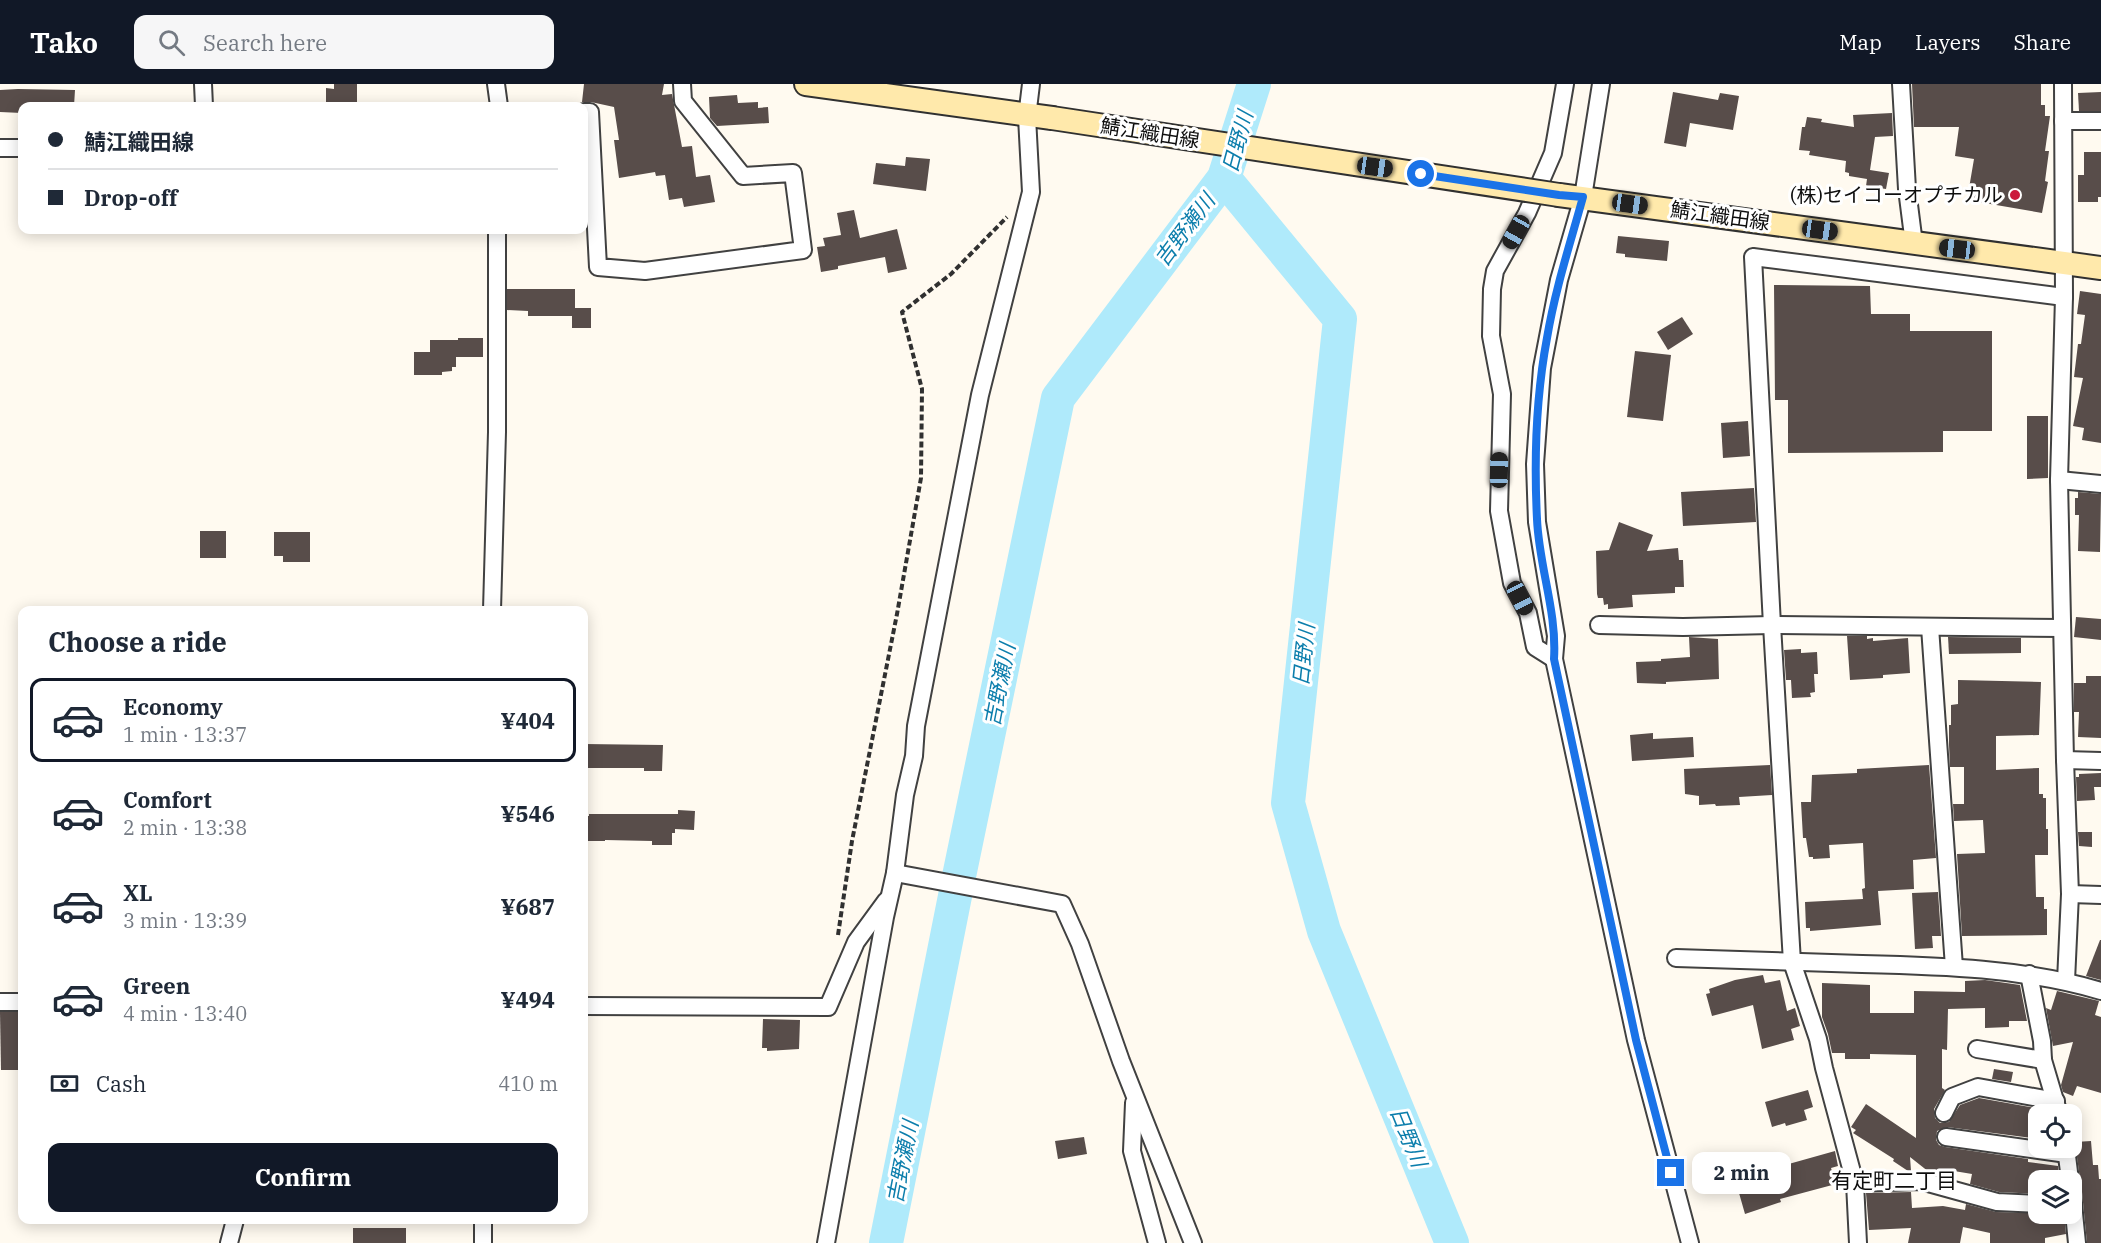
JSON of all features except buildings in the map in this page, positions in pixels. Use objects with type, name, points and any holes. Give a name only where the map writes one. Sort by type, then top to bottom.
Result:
[{"type":"main road","name":"鯖江織田線","points":[[806,84],[1052,118],[1559,195],[2101,268]]},
{"type":"street","points":[[203,84],[204,102]]},
{"type":"street","points":[[496,84],[498,102]]},
{"type":"street","points":[[588,112],[590,112],[598,267],[645,271],[803,250],[793,173],[743,176],[683,101],[682,84]]},
{"type":"street","points":[[826,1243],[888,898],[895,873],[904,795],[914,756],[916,726],[980,394],[1031,192],[1027,116],[1031,84]]},
{"type":"street","points":[[1554,659],[1535,646],[1528,613],[1512,583],[1499,511],[1502,393],[1491,336],[1492,290],[1495,271],[1527,213],[1553,153],[1565,84]]},
{"type":"street","points":[[1601,84],[1583,197],[1559,280],[1542,368],[1535,464],[1537,522],[1556,636],[1554,659],[1636,1040],[1690,1243]]},
{"type":"street","points":[[1901,84],[1907,189],[1914,244]]},
{"type":"street","points":[[2063,84],[2064,297],[2060,480],[2070,894],[2066,981]]},
{"type":"street","points":[[2063,121],[2101,121]]},
{"type":"street","points":[[0,148],[18,148]]},
{"type":"street","points":[[492,606],[497,432],[497,234]]},
{"type":"street","points":[[1858,1243],[1855,1183],[1818,1039],[1792,962],[1753,257],[2064,297]]},
{"type":"street","points":[[2060,480],[2101,484]]},
{"type":"street","points":[[1599,625],[2062,628]]},
{"type":"street","points":[[1930,627],[1954,967]]},
{"type":"street","points":[[2065,760],[2101,761]]},
{"type":"street","points":[[895,873],[1062,904],[1080,944],[1134,1096],[1193,1243]]},
{"type":"street","points":[[2070,894],[2101,895]]},
{"type":"street","points":[[588,1006],[828,1007],[856,942],[888,898]]},
{"type":"street","points":[[1676,958],[1954,967],[2029,974],[2101,991]]},
{"type":"street","points":[[2029,974],[2042,1041],[2043,1060],[2056,1104]]},
{"type":"street","points":[[0,1002],[18,1002]]},
{"type":"street","points":[[1977,1049],[2043,1060]]},
{"type":"street","points":[[1944,1113],[1952,1097],[1978,1087],[2042,1104]]},
{"type":"street","points":[[1134,1096],[1132,1151],[1156,1243]]},
{"type":"street","points":[[1946,1137],[2028,1147]]},
{"type":"street","points":[[1855,1183],[1922,1181],[1997,1202],[2028,1204]]},
{"type":"street","points":[[229,1243],[235,1224]]},
{"type":"street","points":[[483,1224],[483,1243]]},
{"type":"street","points":[[2075,1224],[2077,1243]]},
{"type":"path","points":[[838,936],[852,841],[897,614],[921,478],[922,389],[902,312],[951,274],[1007,216]]},
{"type":"waterway","name":"吉野瀬川","points":[[886,1243],[1058,398],[1224,178],[1254,84]]},
{"type":"waterway","name":"日野川","points":[[1224,178],[1340,319],[1288,803],[1324,931],[1452,1243]]},
{"type":"place","name":"(株)セイコーオプチカル","points":[[2015,195]]},
{"type":"district","name":"有定町二丁目","points":[[1894,1181]]},
{"type":"route","points":[[1421,174],[1583,197],[1559,280],[1542,368],[1535,464],[1537,522],[1556,636],[1554,659],[1636,1040],[1671,1173]]}]
